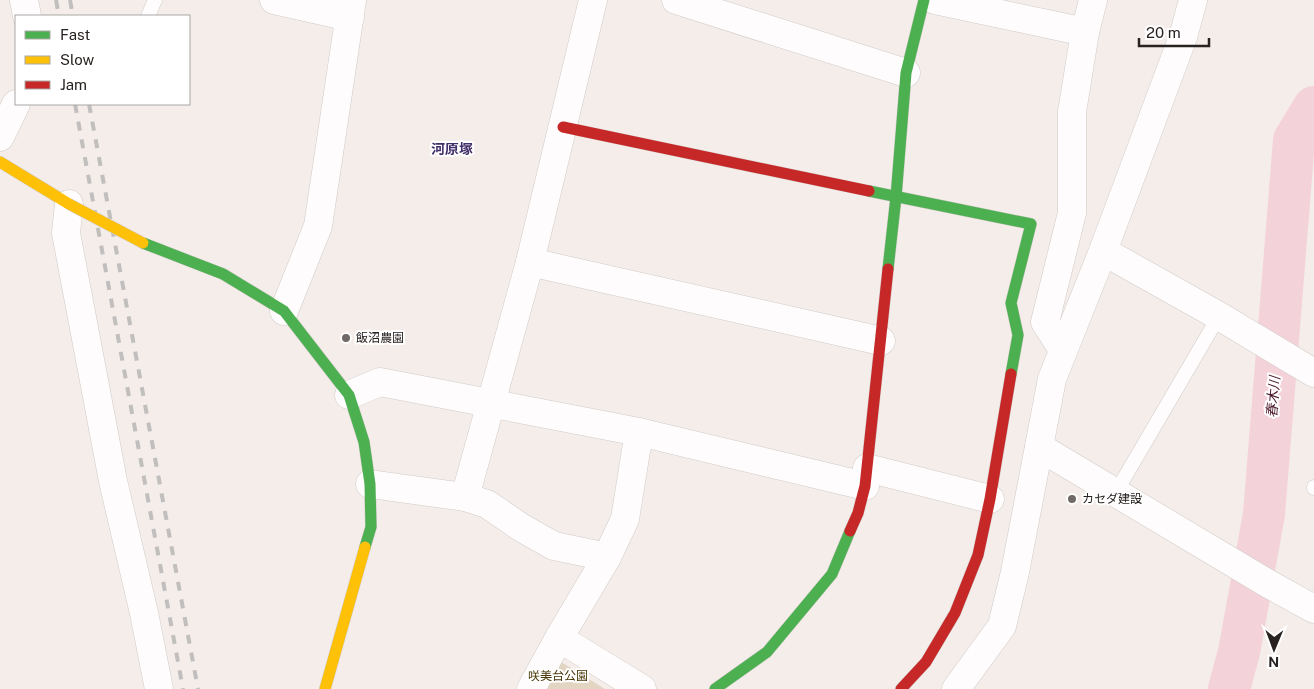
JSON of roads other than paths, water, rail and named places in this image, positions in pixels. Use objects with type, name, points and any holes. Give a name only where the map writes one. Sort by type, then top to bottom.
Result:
[{"type":"street","points":[[24,0],[27,15]]},
{"type":"street","points":[[274,0],[351,8],[318,226],[284,311]]},
{"type":"street","points":[[465,497],[530,262],[594,0]]},
{"type":"street","points":[[676,0],[906,73]]},
{"type":"street","points":[[715,689],[767,652],[832,574],[858,513],[866,477],[896,197],[906,73],[924,0]]},
{"type":"street","points":[[935,0],[1085,32]]},
{"type":"street","points":[[1063,350],[1045,322],[1072,213],[1072,112],[1085,32],[1093,0]]},
{"type":"street","points":[[956,689],[1002,626],[1015,572],[1052,379],[1103,251],[1183,36],[1193,0]]},
{"type":"street","points":[[0,137],[16,105]]},
{"type":"street","points":[[563,126],[1031,224],[1011,303],[1018,335],[990,499],[978,554],[955,613],[926,662],[900,689]]},
{"type":"street","points":[[0,162],[69,204],[144,242],[224,274],[284,311],[349,395],[364,442],[370,484],[371,527],[325,689]]},
{"type":"street","points":[[69,204],[66,233],[113,480],[144,613],[159,689]]},
{"type":"street","points":[[1103,251],[1219,316],[1314,373]]},
{"type":"street","points":[[530,262],[880,342]]},
{"type":"street","points":[[349,395],[380,382],[866,477],[990,499]]},
{"type":"street","points":[[531,689],[607,557],[625,519],[639,432]]},
{"type":"street","points":[[1039,447],[1314,609]]},
{"type":"street","points":[[370,484],[465,497],[487,504],[522,528],[554,546],[607,557]]},
{"type":"street","points":[[559,638],[642,689]]},
{"type":"lane","points":[[148,15],[155,0]]},
{"type":"lane","points":[[1116,492],[1219,316]]},
{"type":"waterway","name":"春木川","points":[[1229,689],[1239,652],[1264,514],[1294,140],[1314,107]]},
{"type":"railway","points":[[56,0],[59,15]]},
{"type":"railway","points":[[70,0],[73,15]]},
{"type":"railway","points":[[75,105],[183,689]]},
{"type":"railway","points":[[89,105],[198,689]]},
{"type":"place","name":"飯沼農園","points":[[346,338]]},
{"type":"place","name":"カセダ建設","points":[[1072,499]]},
{"type":"district","name":"河原塚","points":[[452,149]]},
{"type":"park label","name":"咲美台公園","points":[[558,676]]}]
